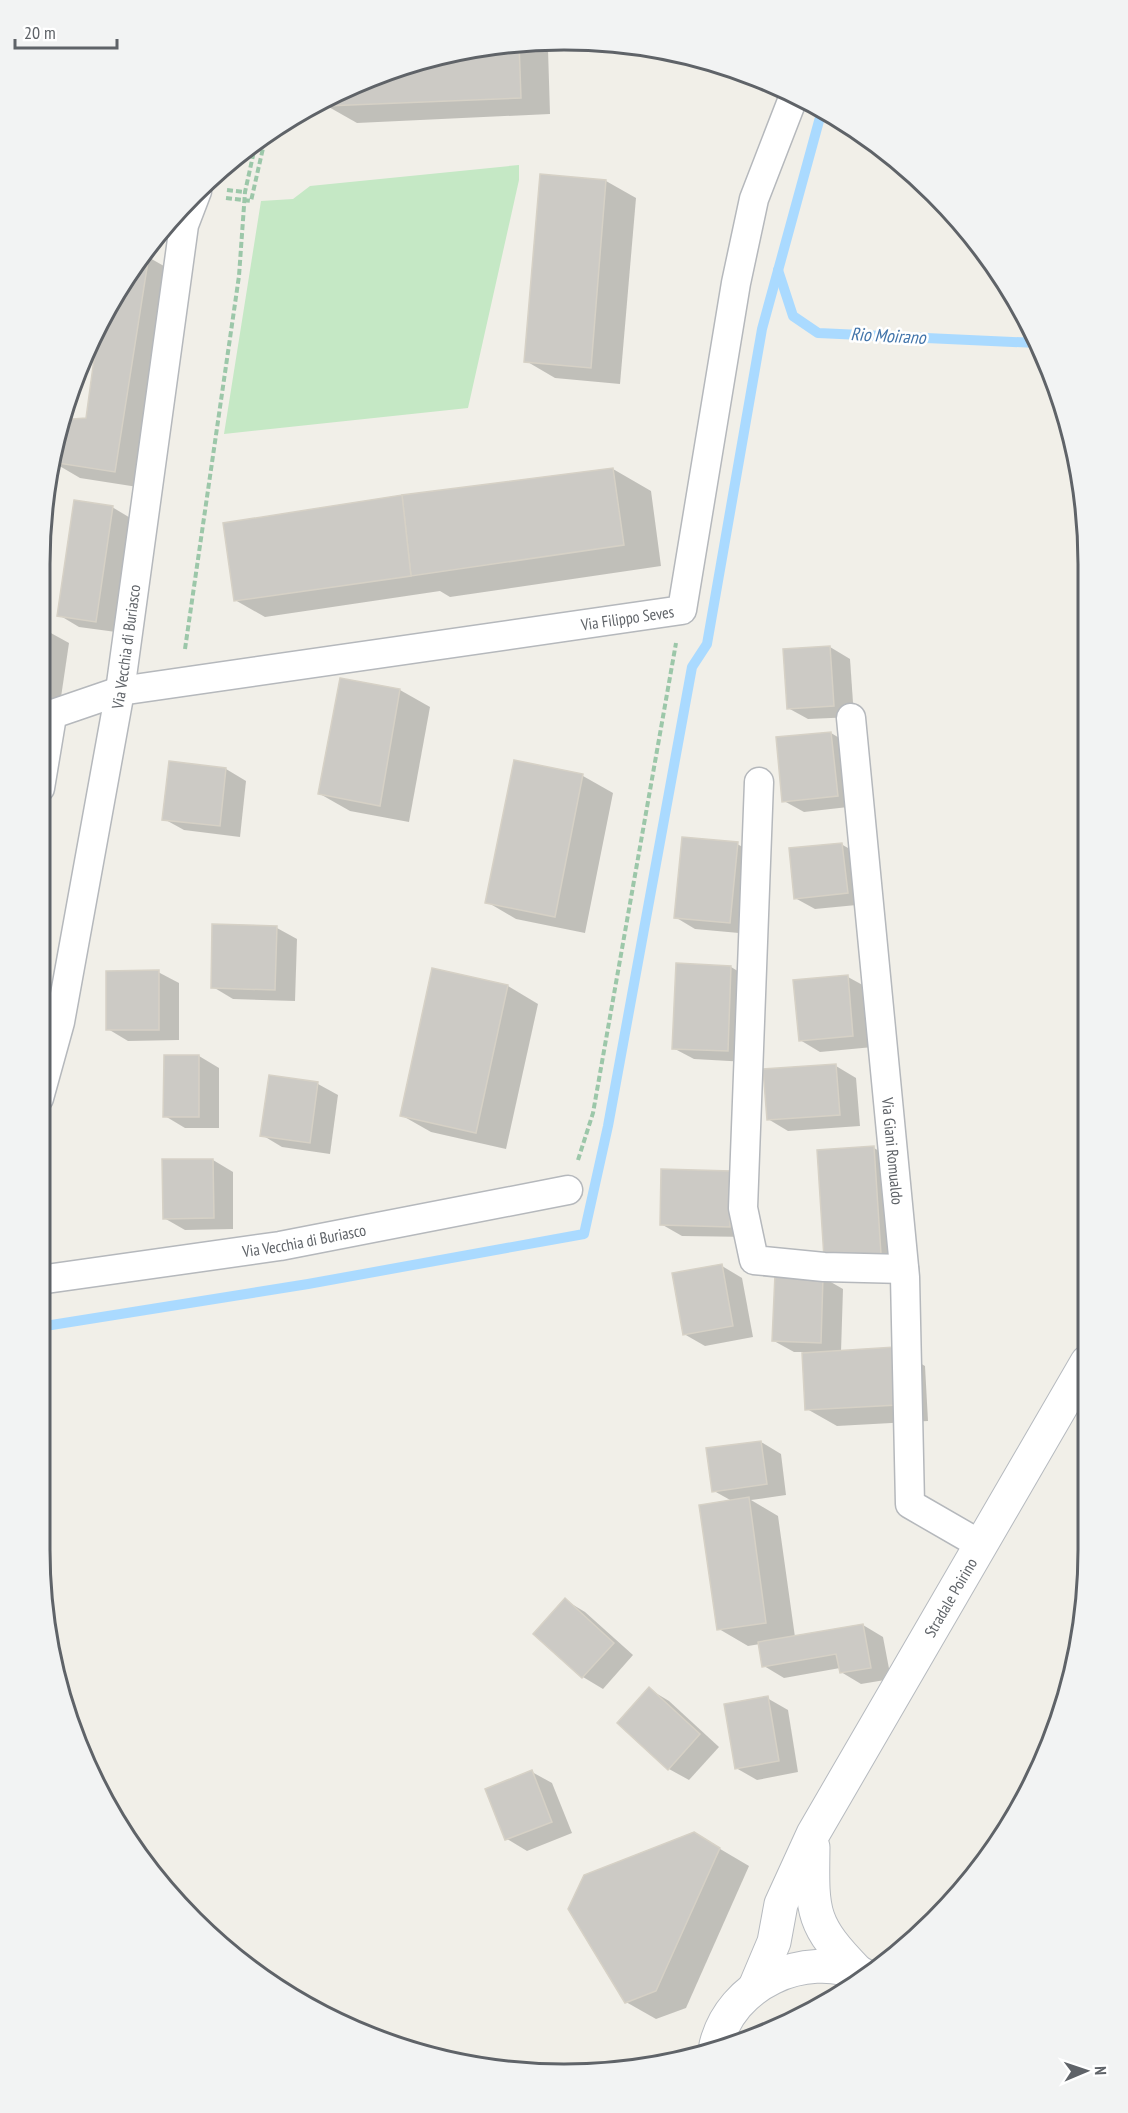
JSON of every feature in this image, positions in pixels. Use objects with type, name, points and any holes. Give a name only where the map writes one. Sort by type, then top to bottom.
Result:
[{"type":"main road","name":"Stradale Poirino","points":[[755,1987],[774,1942],[781,1905],[813,1834],[1078,1378]]},
{"type":"main road","name":"Stradale Poirino","points":[[813,1834],[812,1892],[818,1923],[834,1947],[858,1971]]},
{"type":"main road","points":[[719,2039],[733,2009],[755,1987],[778,1974],[804,1967],[832,1966],[857,1972]]},
{"type":"street","name":"Via Filippo Seves","points":[[50,715],[120,691],[682,610],[736,283],[754,199],[791,103]]},
{"type":"street","name":"Via Vecchia di Buriasco","points":[[50,1058],[60,1022],[120,691],[176,227]]},
{"type":"street","name":"Via Giani Romualdo","points":[[850,718],[904,1269],[910,1504],[981,1545]]},
{"type":"street","points":[[759,782],[743,1208],[754,1260],[824,1267],[904,1269]]},
{"type":"street","name":"Via Vecchia di Buriasco","points":[[50,1278],[280,1246],[568,1190]]},
{"type":"path","points":[[251,201],[263,147]]},
{"type":"path","points":[[181,682],[239,276],[245,192],[253,154]]},
{"type":"path","points":[[568,1190],[593,1113],[682,610]]},
{"type":"green space","points":[[519,165],[519,180],[468,408],[224,434],[261,201],[293,199],[310,186]]},
{"type":"building","points":[[519,52],[521,98],[331,106],[367,89],[431,67],[464,59]]},
{"type":"building","points":[[540,174],[606,180],[591,368],[524,362]]},
{"type":"building","points":[[148,262],[115,472],[59,463],[71,419],[86,418],[95,355],[118,307]]},
{"type":"building","points":[[613,468],[624,545],[411,576],[402,495]]},
{"type":"building","points":[[402,495],[411,576],[234,601],[223,523]]},
{"type":"building","points":[[74,500],[113,506],[96,622],[57,616]]},
{"type":"building","points":[[830,646],[834,706],[787,709],[783,649]]},
{"type":"building","points":[[340,678],[400,689],[380,806],[318,794]]},
{"type":"building","points":[[831,732],[838,796],[782,802],[776,737]]},
{"type":"building","points":[[514,760],[583,774],[555,917],[485,903]]},
{"type":"building","points":[[169,761],[226,768],[220,826],[162,820]]},
{"type":"building","points":[[682,837],[738,842],[730,923],[674,918]]},
{"type":"building","points":[[842,843],[848,893],[794,899],[789,848]]},
{"type":"building","points":[[212,924],[277,926],[275,990],[211,988]]},
{"type":"building","points":[[676,963],[731,966],[728,1051],[672,1049]]},
{"type":"building","points":[[432,968],[508,985],[476,1133],[400,1116]]},
{"type":"building","points":[[159,970],[159,1030],[106,1030],[106,971]]},
{"type":"building","points":[[848,975],[853,1036],[799,1041],[793,980]]},
{"type":"building","points":[[164,1055],[199,1055],[199,1117],[163,1117]]},
{"type":"building","points":[[836,1064],[840,1115],[767,1120],[763,1069]]},
{"type":"building","points":[[269,1075],[318,1082],[310,1143],[260,1136]]},
{"type":"building","points":[[874,1146],[881,1254],[824,1258],[817,1150]]},
{"type":"building","points":[[162,1159],[213,1159],[214,1218],[163,1219]]},
{"type":"building","points":[[661,1169],[731,1171],[730,1227],[660,1225]]},
{"type":"building","points":[[722,1264],[733,1326],[683,1335],[672,1273]]},
{"type":"building","points":[[775,1274],[823,1276],[821,1343],[772,1341]]},
{"type":"building","points":[[895,1347],[898,1405],[805,1410],[802,1353]]},
{"type":"building","points":[[761,1441],[767,1484],[712,1492],[706,1448]]},
{"type":"building","points":[[749,1497],[766,1623],[717,1630],[699,1505]]},
{"type":"building","points":[[565,1598],[614,1643],[582,1678],[533,1634]]},
{"type":"building","points":[[863,1624],[871,1668],[840,1673],[836,1654],[762,1667],[758,1642]]},
{"type":"building","points":[[649,1687],[700,1734],[668,1770],[617,1723]]},
{"type":"building","points":[[768,1696],[779,1761],[735,1769],[724,1704]]},
{"type":"building","points":[[532,1770],[552,1822],[505,1840],[485,1789]]},
{"type":"building","points":[[694,1832],[720,1848],[656,1991],[625,2003],[568,1909],[584,1875]]},
{"type":"waterway","points":[[50,1325],[308,1284],[584,1234],[608,1126],[692,667],[707,644],[762,329],[820,117]]},
{"type":"waterway","name":"Rio Moirano","points":[[778,270],[793,316],[818,333],[1028,343]]}]
